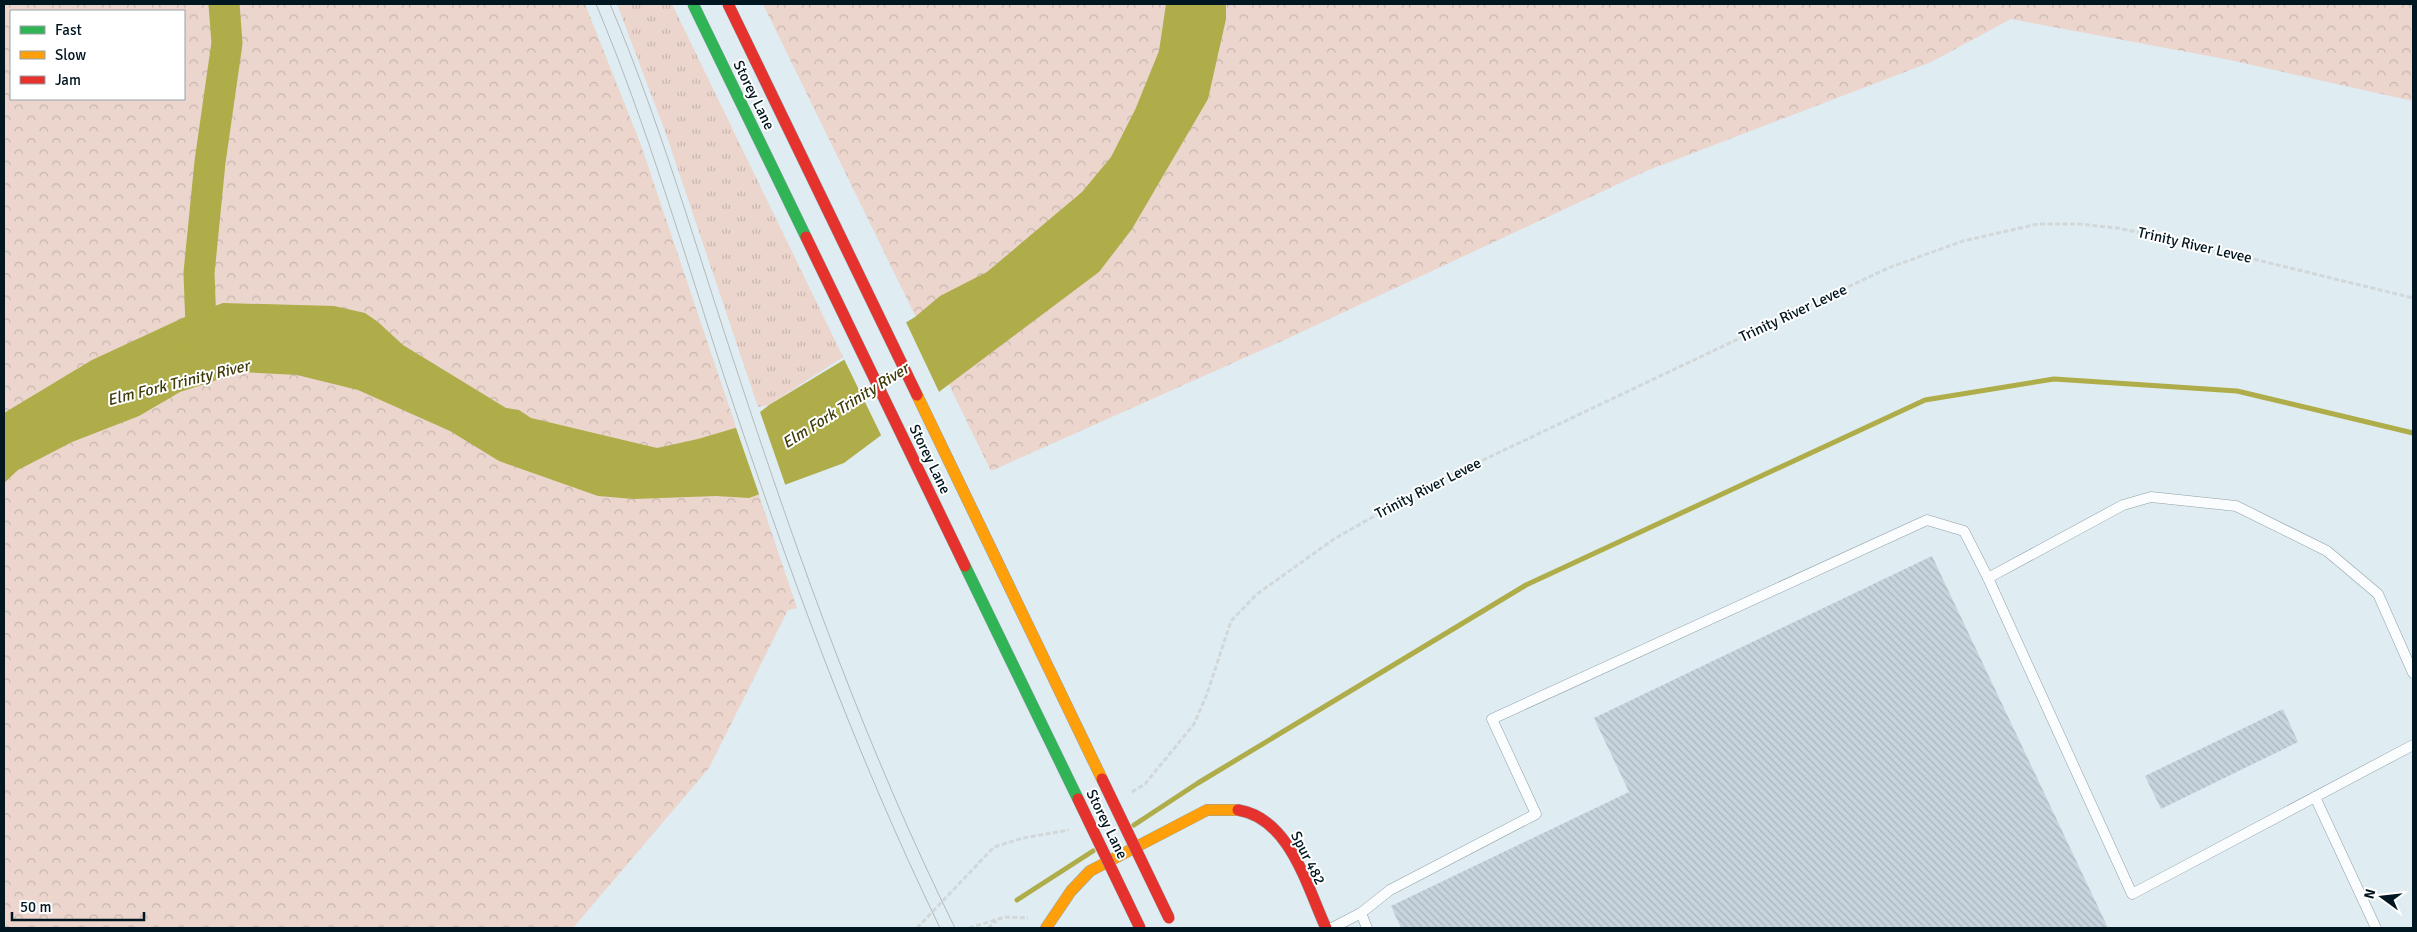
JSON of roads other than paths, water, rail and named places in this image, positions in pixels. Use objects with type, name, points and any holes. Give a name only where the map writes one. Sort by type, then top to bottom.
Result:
[{"type":"main road","name":"Storey Lane","points":[[693,4],[1140,928]]},
{"type":"main road","name":"Storey Lane","points":[[728,4],[1169,918]]},
{"type":"main road","name":"Spur 482","points":[[1048,924],[1071,891],[1090,871],[1207,810],[1225,809],[1251,813],[1269,823],[1285,841],[1326,928]]},
{"type":"lane","points":[[1988,578],[2123,505],[2151,497],[2236,506],[2326,551],[2378,594],[2413,672]]},
{"type":"lane","points":[[1332,928],[1361,913],[1390,890],[1536,814],[1492,719],[1927,520],[1964,531],[1988,578],[2132,894],[2413,745]]},
{"type":"lane","points":[[2315,797],[2376,928]]},
{"type":"lane","points":[[1361,913],[1367,928]]},
{"type":"water","name":"Elm Fork Trinity River","points":[[1166,4],[1226,4],[1226,19],[1208,99],[1132,229],[1099,272],[844,463],[749,498],[716,496],[634,499],[598,496],[499,461],[450,431],[358,390],[297,375],[241,372],[180,392],[139,416],[72,442],[18,470],[4,483],[4,413],[92,360],[187,316],[223,303],[334,306],[365,313],[403,345],[506,408],[519,410],[531,418],[657,448],[698,439],[742,426],[769,405],[915,317],[940,296],[987,272],[1082,192],[1111,157],[1135,110],[1159,51]]},
{"type":"waterway","points":[[202,353],[199,273],[210,162],[227,43],[224,4]]},
{"type":"waterway","points":[[1134,825],[1198,783],[1526,585],[1925,400],[2054,379],[2237,391],[2413,433]]},
{"type":"waterway","points":[[1017,900],[1093,851]]},
{"type":"tram line","points":[[596,4],[632,96],[680,237],[725,379],[798,588],[879,794],[940,928]]},
{"type":"tram line","points":[[610,4],[646,95],[762,445],[837,655],[893,793],[955,928]]}]
